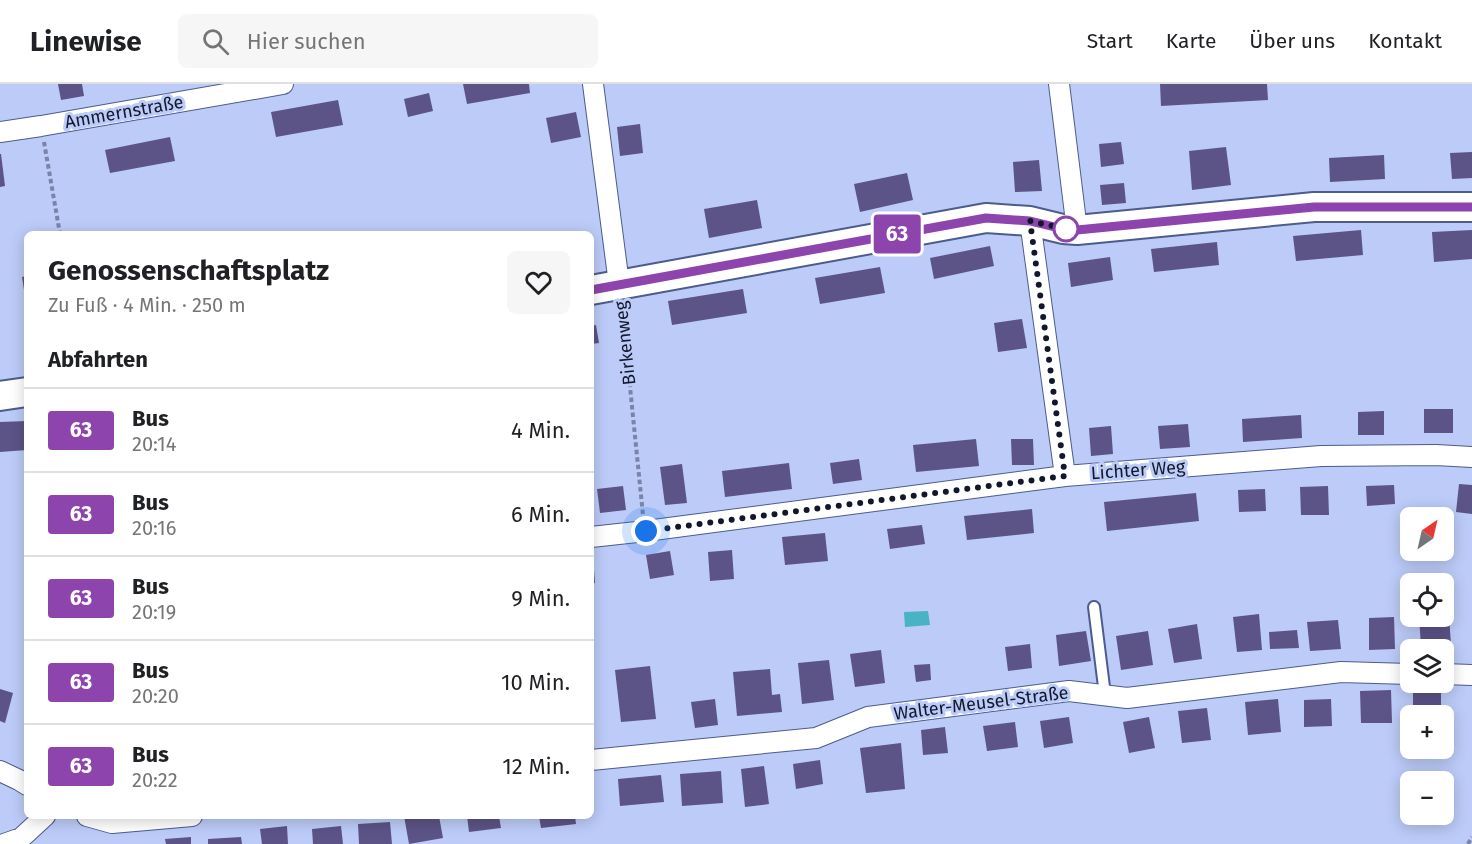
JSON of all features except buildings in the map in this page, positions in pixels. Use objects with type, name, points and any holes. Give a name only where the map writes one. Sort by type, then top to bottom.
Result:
[{"type":"street","name":"Ammernstraße","points":[[0,132],[283,84]]},
{"type":"street","name":"Birkenweg","points":[[593,84],[619,284]]},
{"type":"street","points":[[1059,84],[1077,230]]},
{"type":"street","points":[[594,289],[986,218],[1030,221],[1077,230],[1314,207],[1472,207]]},
{"type":"street","points":[[1030,221],[1065,476]]},
{"type":"street","points":[[0,396],[24,392]]},
{"type":"street","name":"Lichter Weg","points":[[594,537],[1065,476],[1321,456],[1472,457]]},
{"type":"street","name":"Walter-Meusel-Straße","points":[[594,760],[816,738],[868,717],[1069,691],[1127,698],[1341,672],[1400,674]]},
{"type":"street","points":[[1454,674],[1472,675]]},
{"type":"street","points":[[0,771],[24,783]]},
{"type":"street","points":[[4,844],[21,838],[42,819]]},
{"type":"street","points":[[98,819],[112,823],[158,819]]},
{"type":"lane","points":[[1094,607],[1105,695]]},
{"type":"path","points":[[41,126],[59,231]]},
{"type":"path","name":"Birkenweg","points":[[619,284],[643,516],[641,531]]},
{"type":"path","points":[[1468,844],[1472,837]]},
{"type":"shaded area","points":[[928,611],[930,625],[905,627],[904,612]]},
{"type":"bus line","name":"63","points":[[594,289],[986,218],[1030,221],[1077,230],[1314,207],[1472,207]]},
{"type":"route","points":[[646,531],[1065,476],[1030,221],[1066,229]]}]
